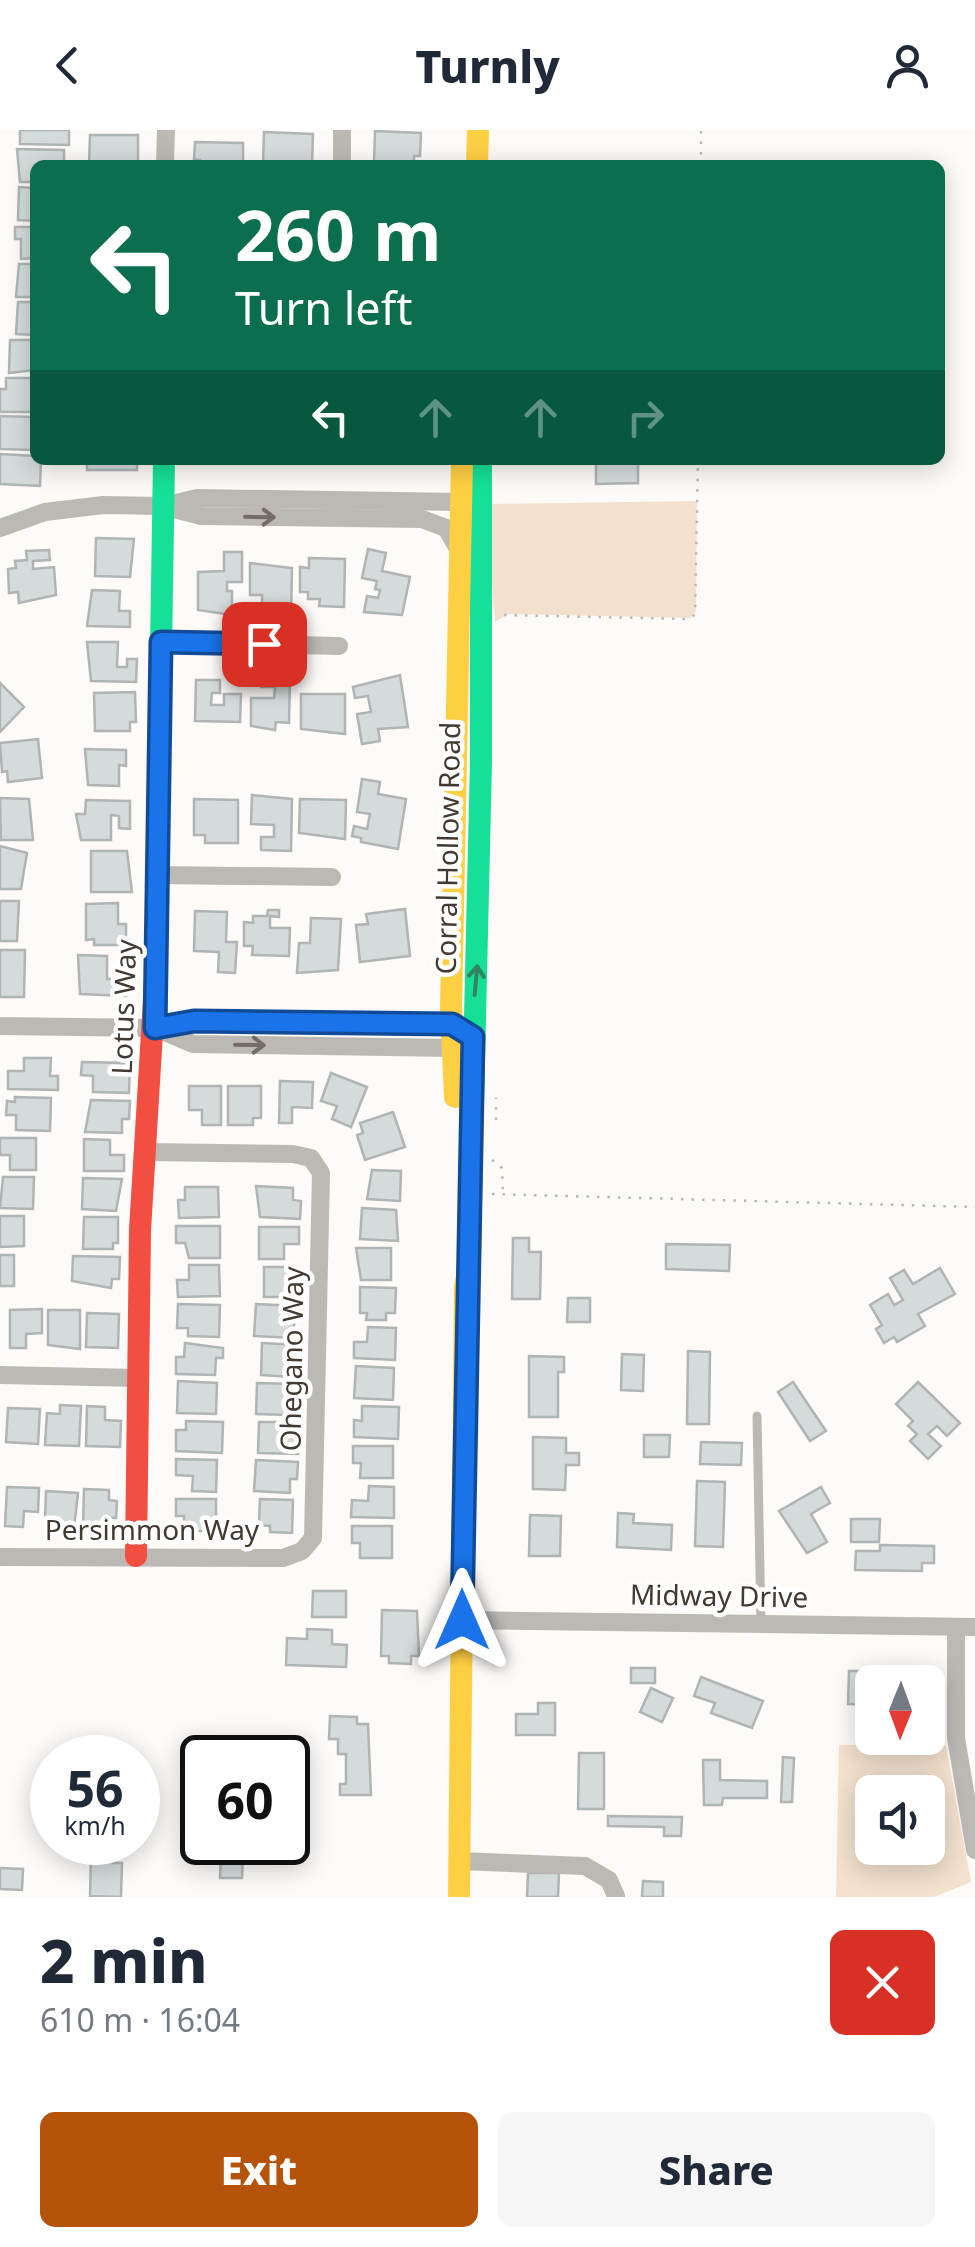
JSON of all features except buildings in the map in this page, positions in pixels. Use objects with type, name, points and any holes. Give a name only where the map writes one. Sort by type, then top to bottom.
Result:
[{"type":"main road","points":[[477,160],[478,130]]},
{"type":"main road","name":"Lotus Way","points":[[136,1556],[146,1152],[155,1028],[164,465]]},
{"type":"main road","points":[[462,465],[459,1036],[454,1226],[457,1262],[465,1287]]},
{"type":"main road","name":"Corral Hollow Road","points":[[459,1897],[465,1287],[471,1196],[459,1036],[479,952],[481,465]]},
{"type":"street","points":[[165,160],[166,130]]},
{"type":"street","points":[[342,130],[342,160]]},
{"type":"street","points":[[0,528],[45,512],[164,506],[198,498],[460,502],[473,524],[473,679],[480,719]]},
{"type":"street","points":[[164,506],[200,516],[422,519],[446,528],[460,554]]},
{"type":"street","points":[[161,642],[339,646]]},
{"type":"street","points":[[158,875],[332,878]]},
{"type":"street","points":[[0,1026],[155,1028],[194,1021],[459,1036]]},
{"type":"street","name":"Ohegano Way","points":[[146,1152],[293,1154],[317,1165],[324,1188],[316,1525],[313,1538],[302,1551]]},
{"type":"street","points":[[0,1375],[139,1378]]},
{"type":"street","name":"Persimmon Way","points":[[0,1557],[282,1558],[302,1551]]},
{"type":"street","name":"Midway Drive","points":[[462,1620],[975,1627]]},
{"type":"street","points":[[956,1626],[956,1738],[975,1850]]},
{"type":"street","points":[[460,1861],[585,1866],[610,1880],[616,1896]]},
{"type":"lane","points":[[757,1416],[761,1624]]},
{"type":"path","points":[[701,130],[701,160]]},
{"type":"path","points":[[498,618],[508,614],[684,619],[695,615],[698,465]]},
{"type":"path","points":[[495,1130],[496,1095]]},
{"type":"path","points":[[471,1196],[644,1195],[764,1204],[975,1207]]},
{"type":"shaded area","points":[[697,501],[696,611],[691,618],[508,614],[495,622],[486,504]]},
{"type":"shaded area","points":[[839,1745],[855,1745],[855,1755],[945,1755],[946,1746],[971,1882],[934,1897],[836,1897]]},
{"type":"traffic: fast","points":[[156,967],[164,465]]},
{"type":"traffic: fast","points":[[473,1104],[481,761],[481,465]]},
{"type":"traffic: slow","points":[[477,160],[478,130]]},
{"type":"traffic: slow","points":[[455,1097],[451,1007],[462,465]]},
{"type":"traffic: slow","points":[[459,1897],[465,1287],[470,1262],[473,1104]]},
{"type":"traffic: jam","points":[[136,1556],[140,1230],[156,967]]},
{"type":"route","points":[[264,644],[161,642],[155,1028],[194,1021],[452,1024],[473,1037],[470,1262],[465,1287],[462,1620]]}]
